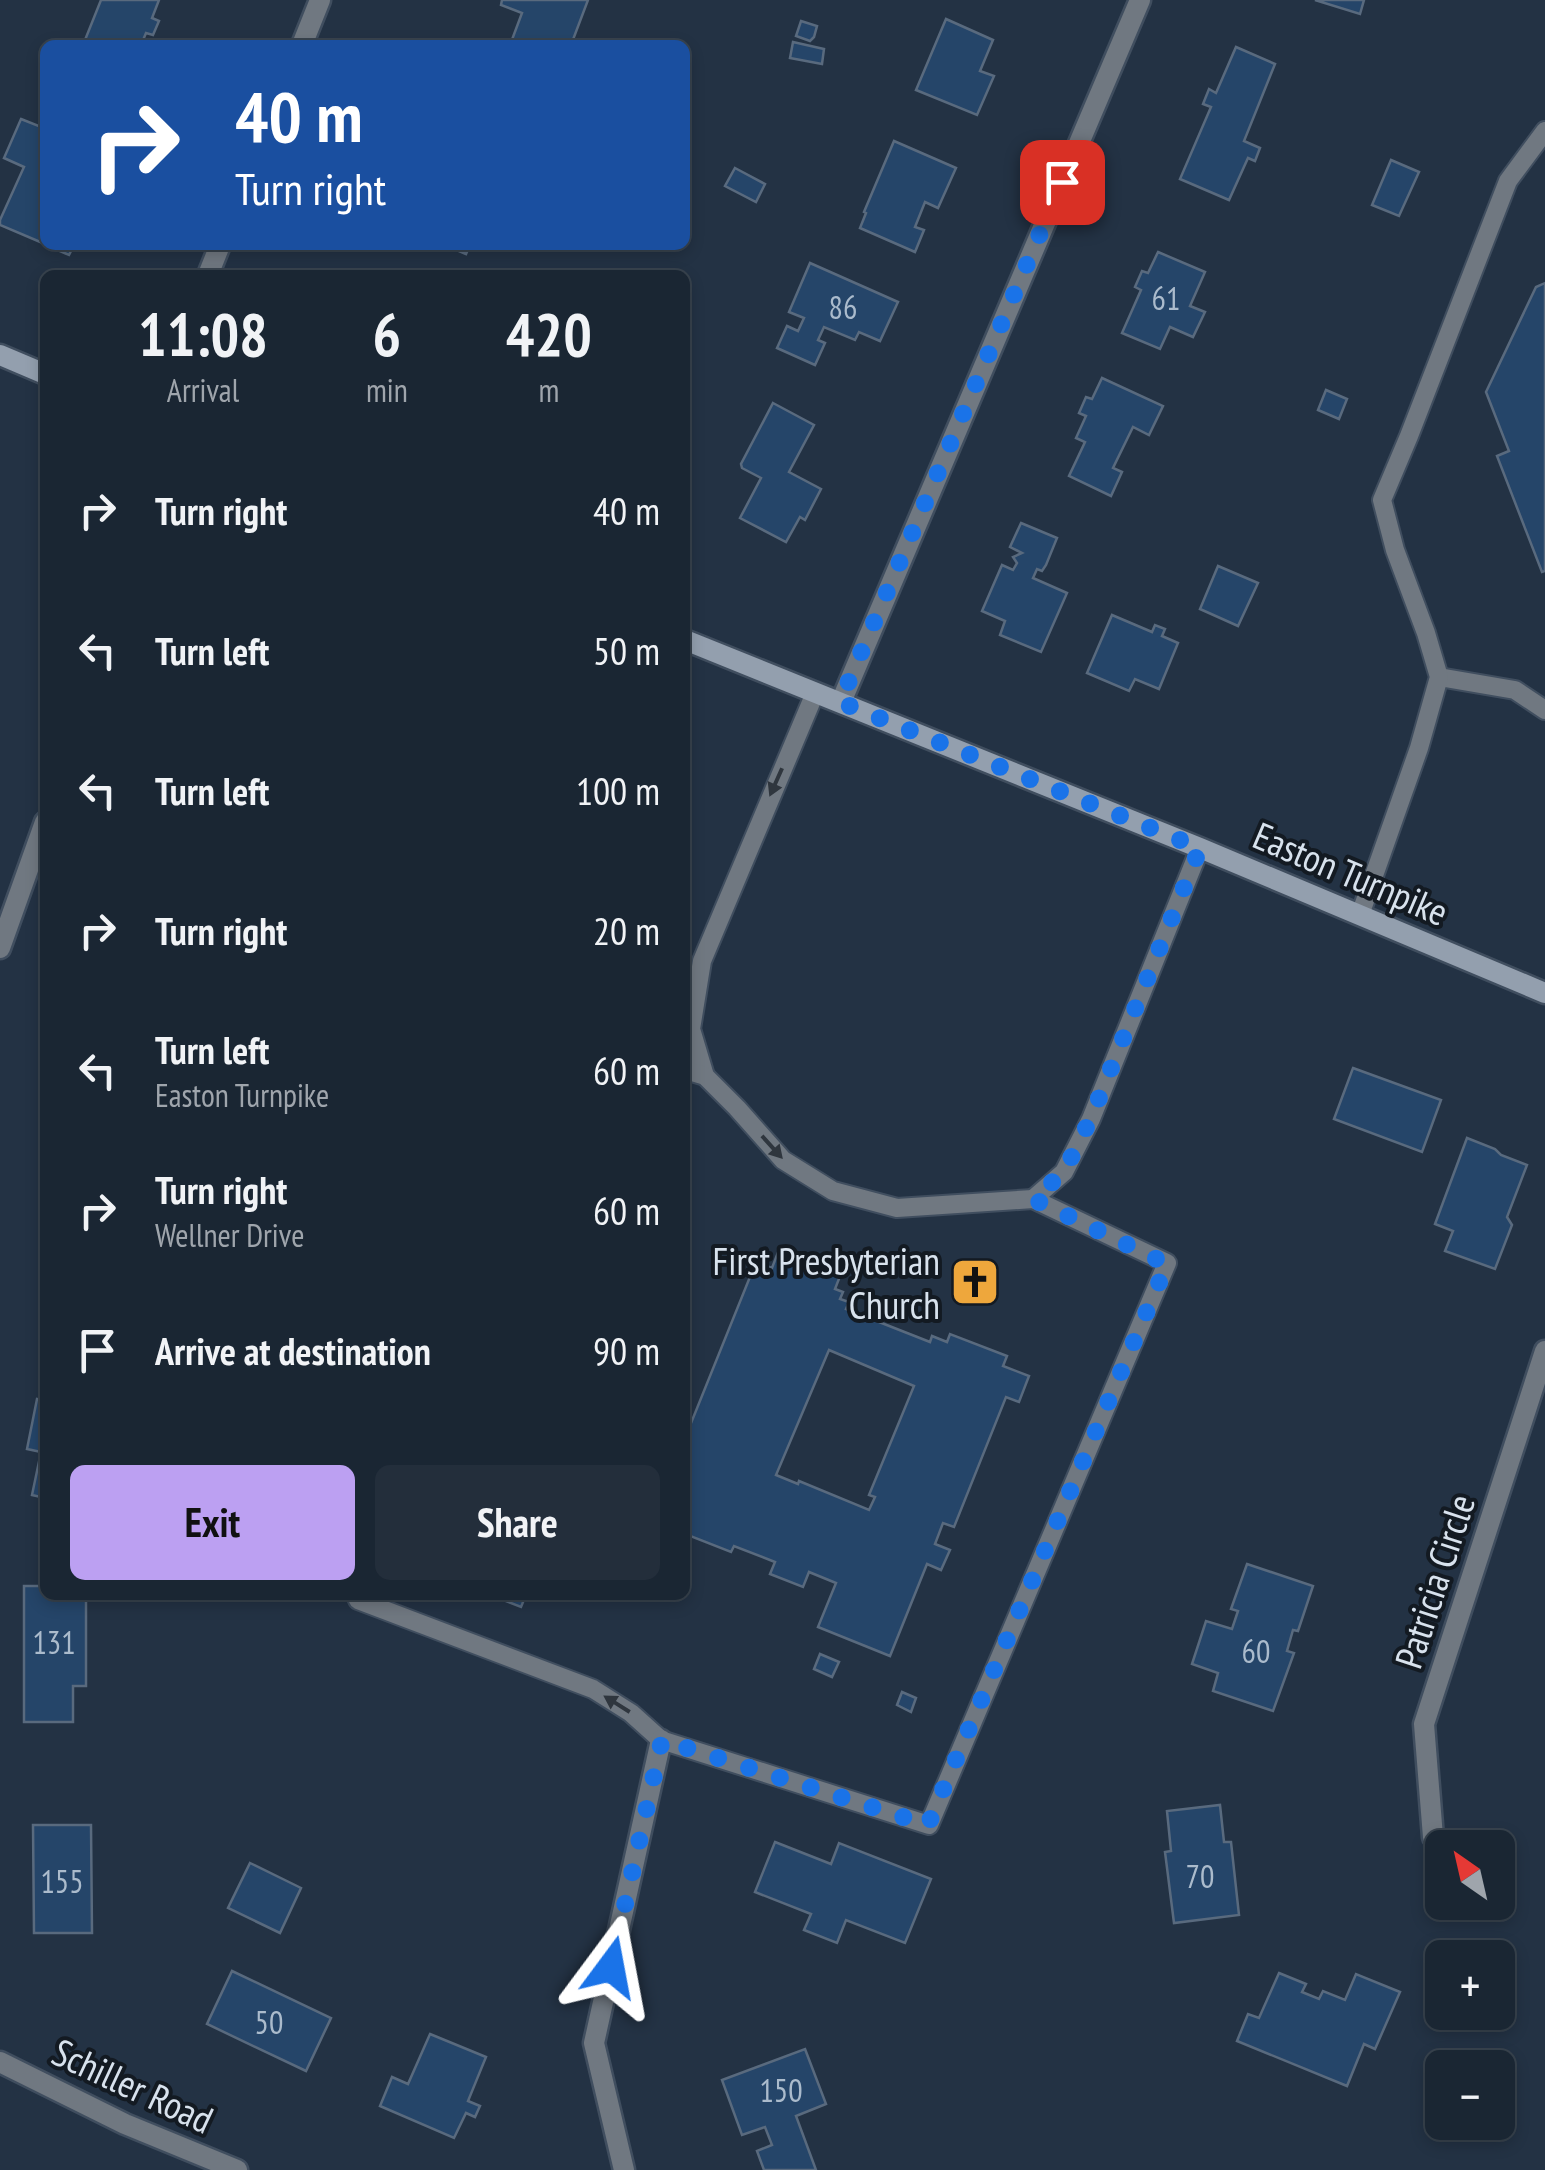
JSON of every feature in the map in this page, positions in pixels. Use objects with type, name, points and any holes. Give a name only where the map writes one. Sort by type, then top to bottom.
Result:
[{"type":"main road","points":[[0,355],[40,372]]},
{"type":"main road","name":"Easton Turnpike","points":[[690,642],[1200,848],[1545,993]]},
{"type":"street","points":[[304,40],[320,0]]},
{"type":"street","points":[[840,702],[1140,0]]},
{"type":"street","points":[[0,948],[40,836]]},
{"type":"street","name":"Patricia Circle","points":[[1432,1830],[1424,1724],[1545,1351]]},
{"type":"street","points":[[624,2170],[594,2043],[662,1740]]},
{"type":"street","name":"Schiller Road","points":[[0,2062],[126,2124],[237,2170]]},
{"type":"lane","points":[[1360,915],[1419,748],[1439,677],[1382,500],[1508,181],[1545,131]]},
{"type":"lane","points":[[1439,677],[1516,690],[1545,710]]},
{"type":"lane","points":[[358,1600],[594,1689],[632,1713],[662,1740],[928,1825],[1167,1264],[1033,1199],[898,1208],[832,1192],[784,1160],[705,1076],[692,1030],[702,961],[815,693]]},
{"type":"lane","points":[[1033,1199],[1064,1172],[1091,1118],[1200,848]]},
{"type":"lane","points":[[690,1072],[705,1076]]},
{"type":"building","points":[[101,0],[159,0],[152,18],[159,21],[153,35],[146,33],[143,40],[85,40]]},
{"type":"building","points":[[502,0],[588,0],[573,40],[512,40],[522,13],[501,5]]},
{"type":"building","points":[[1315,0],[1364,0],[1360,14]]},
{"type":"building","points":[[946,19],[993,40],[980,71],[994,76],[977,115],[916,90]]},
{"type":"building","points":[[801,21],[817,26],[810,41],[796,36]]},
{"type":"building","points":[[793,42],[824,49],[822,64],[790,58]]},
{"type":"building","points":[[1236,47],[1275,64],[1244,141],[1260,148],[1255,161],[1248,158],[1229,200],[1180,179],[1211,107],[1203,104],[1209,89],[1216,93]]},
{"type":"building","points":[[21,119],[40,127],[40,242],[0,225],[24,167],[4,158]]},
{"type":"building","points":[[894,141],[956,168],[938,208],[925,202],[915,227],[924,230],[915,252],[860,228]]},
{"type":"building","points":[[1391,160],[1419,172],[1399,216],[1372,205]]},
{"type":"building","points":[[735,168],[765,184],[756,202],[725,186]]},
{"type":"building","points":[[1158,252],[1205,272],[1190,306],[1205,312],[1193,337],[1170,327],[1160,349],[1122,333],[1141,290],[1135,287],[1142,271],[1148,273]]},
{"type":"building","points":[[810,263],[898,302],[880,341],[859,332],[855,340],[824,327],[818,340],[825,343],[815,365],[777,348],[787,326],[798,331],[804,318],[789,312]]},
{"type":"building","points":[[1545,283],[1542,572],[1497,456],[1509,451],[1486,392],[1536,287]]},
{"type":"building","points":[[1102,378],[1163,406],[1149,435],[1133,427],[1113,468],[1122,472],[1111,496],[1069,476],[1085,442],[1076,438],[1086,416],[1079,413],[1086,397],[1092,399]]},
{"type":"building","points":[[1326,390],[1347,399],[1339,419],[1318,410]]},
{"type":"building","points":[[773,403],[814,425],[789,472],[821,489],[805,520],[800,517],[786,542],[740,518],[761,478],[741,464]]},
{"type":"building","points":[[1021,523],[1057,538],[1046,565],[1042,571],[1037,569],[1033,578],[1067,593],[1041,652],[1000,635],[1005,621],[982,611],[1002,565],[1013,570],[1017,563],[1013,557],[1022,553],[1010,547]]},
{"type":"building","points":[[1218,566],[1258,583],[1238,626],[1200,609]]},
{"type":"building","points":[[1112,615],[1152,632],[1155,625],[1165,629],[1162,636],[1178,643],[1159,689],[1135,679],[1129,691],[1087,673]]},
{"type":"building","points":[[1353,1068],[1441,1100],[1422,1152],[1334,1119]]},
{"type":"building","points":[[1467,1138],[1527,1165],[1507,1217],[1512,1225],[1495,1269],[1445,1251],[1453,1231],[1435,1224]]},
{"type":"building","points":[[780,1247],[842,1271],[835,1289],[843,1292],[840,1299],[849,1302],[846,1309],[930,1342],[932,1336],[947,1342],[950,1334],[1007,1356],[1003,1366],[1029,1376],[1019,1402],[1006,1397],[954,1527],[943,1523],[935,1544],[950,1550],[941,1570],[927,1564],[890,1656],[818,1627],[836,1583],[809,1572],[803,1587],[770,1574],[775,1562],[734,1546],[731,1552],[690,1536],[690,1426],[756,1262],[772,1268]],"holes":[[[829,1350],[914,1386],[869,1495],[875,1497],[869,1510],[776,1475]]]},
{"type":"building","points":[[37,1399],[40,1452],[27,1449]]},
{"type":"building","points":[[40,1457],[40,1497],[32,1495]]},
{"type":"building","points":[[1247,1564],[1313,1586],[1298,1631],[1293,1630],[1287,1651],[1294,1653],[1273,1711],[1213,1691],[1218,1673],[1192,1664],[1206,1621],[1232,1629],[1238,1611],[1231,1609]]},
{"type":"building","points":[[24,1586],[40,1586],[40,1600],[86,1600],[86,1686],[73,1686],[73,1722],[24,1722]]},
{"type":"building","points":[[504,1600],[524,1600],[521,1607]]},
{"type":"building","points":[[820,1654],[839,1662],[832,1677],[814,1669]]},
{"type":"building","points":[[902,1692],[916,1698],[911,1712],[897,1705]]},
{"type":"building","points":[[1220,1805],[1224,1842],[1231,1842],[1239,1915],[1174,1923],[1165,1852],[1171,1851],[1167,1811]]},
{"type":"building","points":[[33,1825],[91,1825],[92,1933],[34,1933]]},
{"type":"building","points":[[775,1842],[831,1864],[839,1843],[931,1879],[905,1943],[846,1920],[837,1943],[804,1930],[811,1914],[755,1892]]},
{"type":"building","points":[[250,1863],[301,1888],[280,1933],[228,1908]]},
{"type":"building","points":[[232,1971],[331,2018],[306,2071],[207,2024]]},
{"type":"building","points":[[1279,1973],[1306,1984],[1302,1992],[1319,1999],[1323,1991],[1345,2000],[1356,1974],[1400,1992],[1375,2049],[1364,2044],[1347,2086],[1237,2041],[1248,2014],[1259,2018]]},
{"type":"building","points":[[430,2034],[486,2057],[468,2101],[480,2106],[475,2117],[466,2113],[454,2138],[380,2106],[392,2077],[408,2084]]},
{"type":"building","points":[[805,2049],[826,2104],[796,2116],[816,2170],[764,2170],[757,2151],[772,2145],[765,2127],[742,2135],[722,2080]]},
{"type":"place","name":"First Presbyterian Church","points":[[975,1282]]},
{"type":"route","points":[[611,1967],[662,1740],[928,1825],[1167,1264],[1033,1199],[1064,1172],[1091,1118],[1200,848],[840,702],[1062,182]]}]
